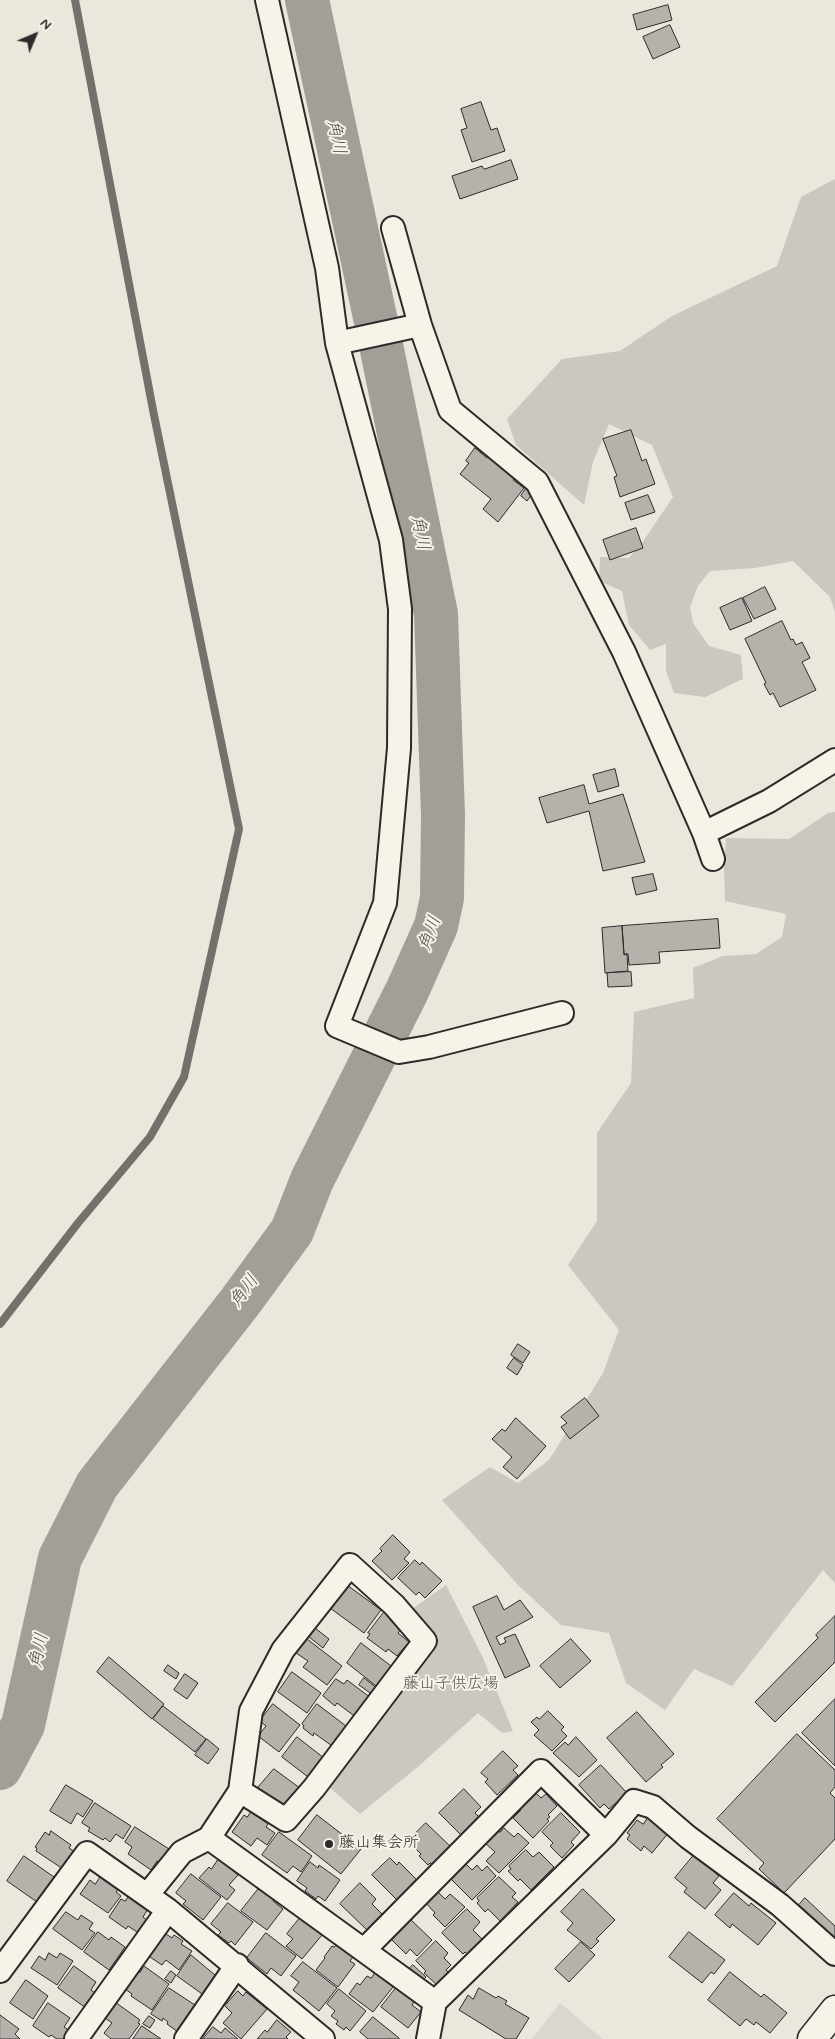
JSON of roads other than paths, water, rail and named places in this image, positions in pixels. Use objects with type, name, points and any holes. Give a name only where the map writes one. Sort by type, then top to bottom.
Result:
[{"type":"highway","points":[[812,2039],[835,2010]]},
{"type":"street","points":[[267,0],[327,268],[337,343],[391,540],[400,609],[399,748],[385,903],[337,1026],[399,1052],[429,1047],[562,1014]]},
{"type":"street","points":[[393,228],[420,325],[450,410],[537,482],[624,652],[704,833],[713,859]]},
{"type":"street","points":[[337,343],[420,325]]},
{"type":"street","points":[[704,833],[769,801],[835,760]]},
{"type":"street","points":[[148,1894],[182,1852],[209,1838],[240,1791],[251,1711],[283,1650],[350,1565],[394,1605],[425,1641],[314,1788],[286,1820],[240,1791]]},
{"type":"street","points":[[364,1950],[542,1771],[606,1835]]},
{"type":"street","points":[[428,2039],[435,2002],[606,1835],[634,1801],[653,1807],[688,1837],[780,1905],[835,1954]]},
{"type":"street","points":[[209,1838],[435,2002]]},
{"type":"street","points":[[0,1971],[88,1852],[148,1894],[323,2039]]},
{"type":"street","points":[[76,2039],[168,1910]]},
{"type":"street","points":[[186,2039],[237,1966]]},
{"type":"waterway","points":[[0,1324],[78,1223],[150,1137],[184,1077],[239,829],[154,415],[75,0]]},
{"type":"waterway","name":"角川","points":[[0,1768],[23,1725],[60,1558],[97,1485],[240,1302],[292,1231],[312,1180],[407,991],[436,926],[442,898],[443,815],[436,614],[307,0]]},
{"type":"place","name":"藤山集会所","points":[[329,1844]]},
{"type":"park label","name":"藤山子供広場","points":[[451,1685]]}]
